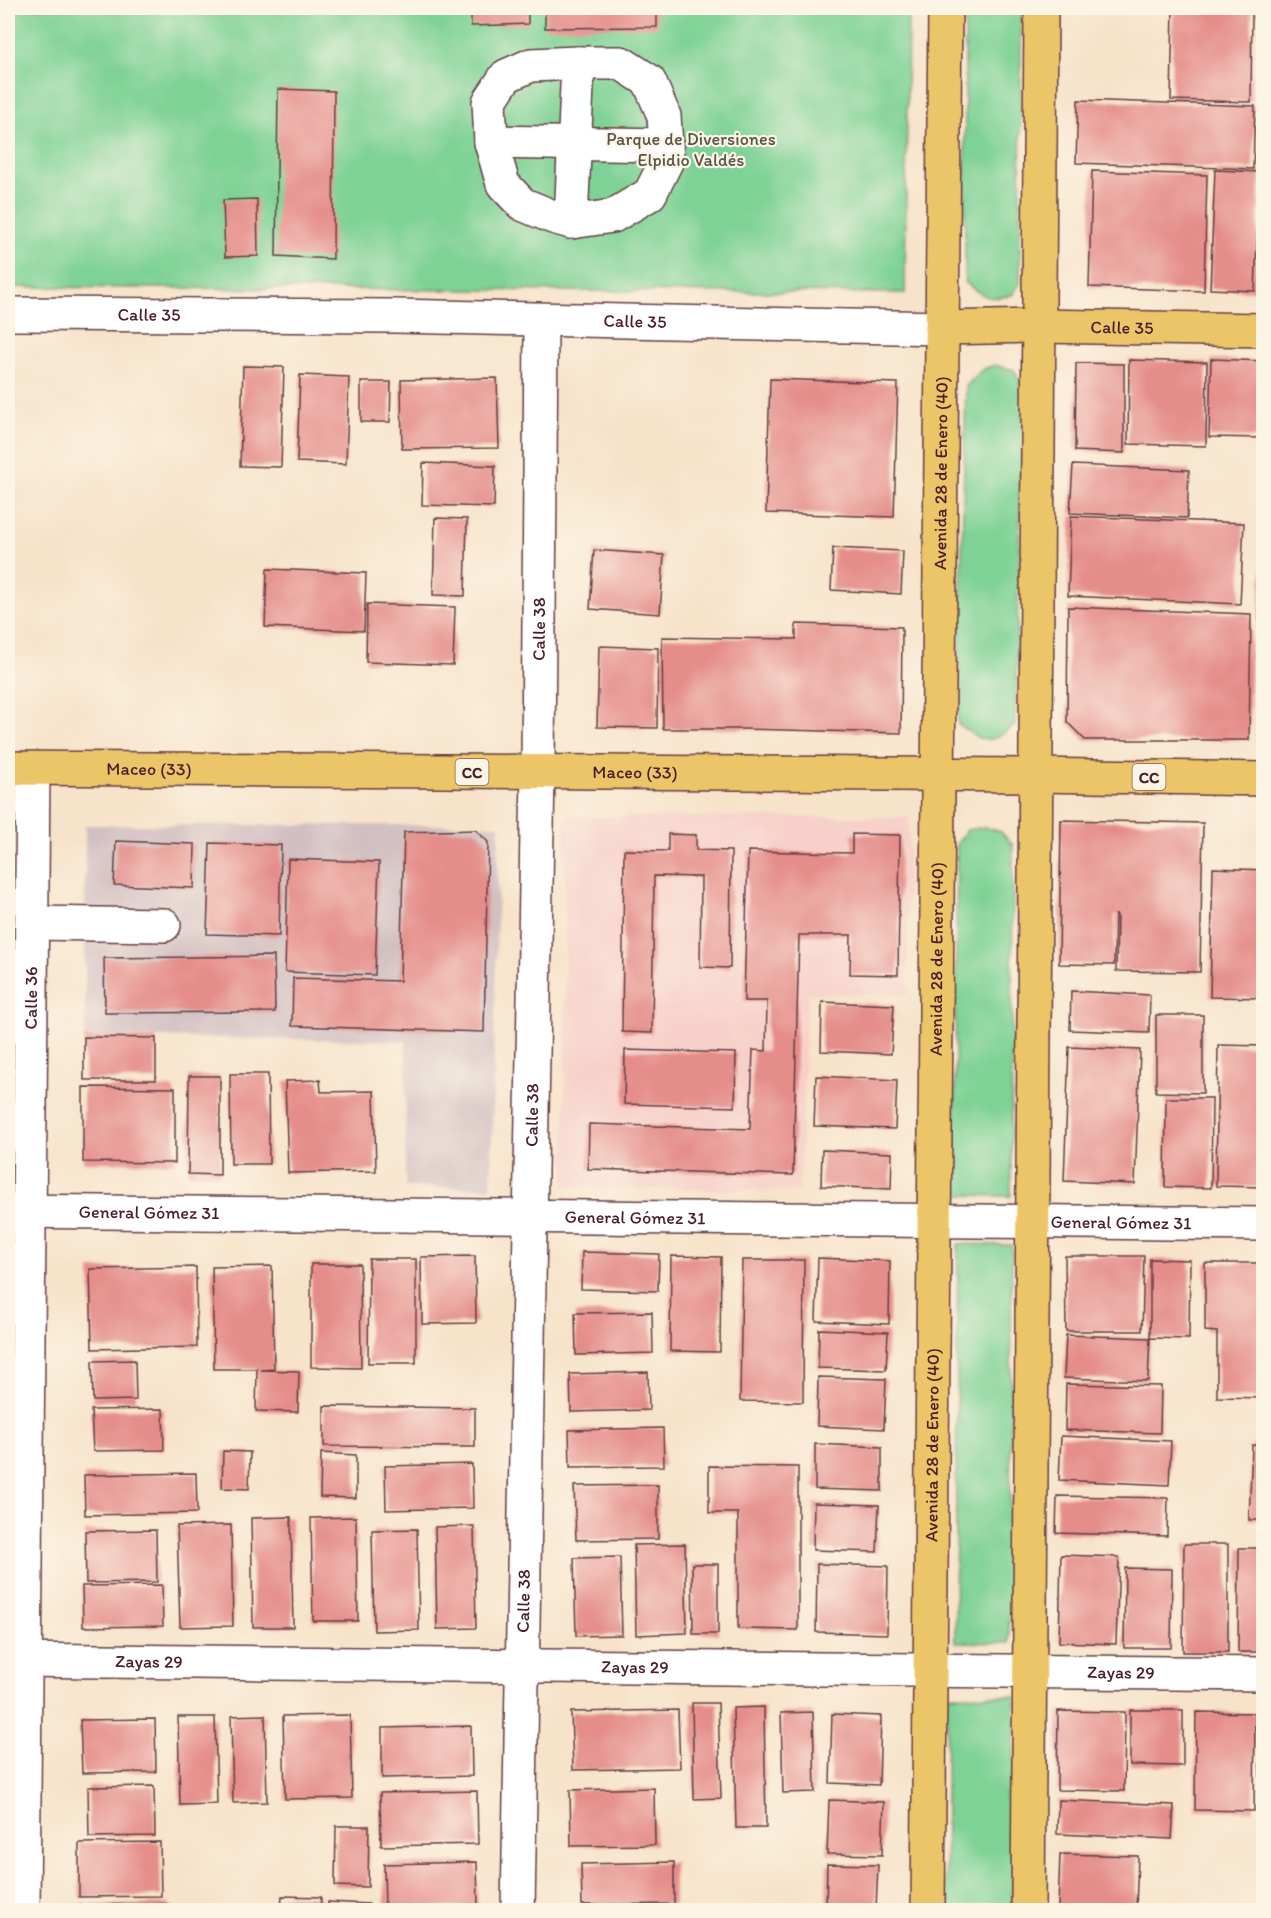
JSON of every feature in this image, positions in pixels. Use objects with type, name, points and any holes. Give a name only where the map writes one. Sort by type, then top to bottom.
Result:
[{"type":"main road","name":"Avenida 28 de Enero (40)","points":[[928,1911],[945,8]]},
{"type":"main road","points":[[1028,1911],[1041,8]]},
{"type":"main road","name":"Calle 35","points":[[942,328],[1038,326],[1263,330]]},
{"type":"main road","name":"Maceo (33)","points":[[20,768],[1035,775],[1263,779]]},
{"type":"street","points":[[571,222],[578,63]]},
{"type":"street","points":[[578,63],[621,63],[649,81],[664,116],[667,160],[650,194],[613,216],[571,222],[522,204],[503,184],[491,142],[489,102],[506,76],[531,64],[578,63]]},
{"type":"street","points":[[491,142],[666,146]]},
{"type":"street","name":"Calle 35","points":[[8,314],[395,316],[942,328]]},
{"type":"street","name":"Calle 38","points":[[518,1911],[537,772],[541,320]]},
{"type":"street","name":"Calle 36","points":[[20,768],[32,923],[18,1211],[16,1660],[23,1911]]},
{"type":"street","points":[[32,923],[164,925]]},
{"type":"street","name":"General Gómez 31","points":[[18,1211],[1263,1224]]},
{"type":"street","name":"Zayas 29","points":[[16,1660],[1263,1674]]},
{"type":"shaded area","points":[[565,817],[909,817],[907,995],[808,993],[799,1191],[565,1187]]},
{"type":"shaded area","points":[[85,825],[499,825],[491,1188],[405,1187],[406,1041],[85,1036]]},
{"type":"green space","name":"Parque de Diversiones Elpidio Valdés","points":[[8,8],[908,8],[905,293],[8,287]]},
{"type":"green space","points":[[965,8],[1021,8],[1020,283],[1012,295],[997,298],[976,291],[965,282]]},
{"type":"green space","points":[[994,365],[1014,370],[1023,388],[1015,725],[999,736],[986,739],[974,735],[958,724],[966,386],[982,370]]},
{"type":"green space","points":[[985,827],[1001,832],[1013,845],[1011,1196],[954,1195],[957,843],[967,830]]},
{"type":"green space","points":[[958,1244],[1012,1245],[1009,1643],[955,1642]]},
{"type":"green space","points":[[947,1695],[1015,1696],[1012,1910],[945,1910]]},
{"type":"building","points":[[471,8],[528,8],[528,24],[471,26]]},
{"type":"building","points":[[545,8],[657,8],[657,27],[545,28]]},
{"type":"building","points":[[1173,8],[1252,8],[1251,102],[1171,100]]},
{"type":"building","points":[[278,89],[334,91],[333,259],[276,256]]},
{"type":"building","points":[[1078,100],[1255,106],[1253,169],[1076,163]]},
{"type":"building","points":[[1215,170],[1260,172],[1255,291],[1210,289]]},
{"type":"building","points":[[1092,171],[1207,175],[1204,291],[1089,287]]},
{"type":"building","points":[[257,199],[258,256],[225,257],[223,200]]},
{"type":"building","points":[[1211,359],[1264,361],[1262,438],[1209,437]]},
{"type":"building","points":[[1129,360],[1207,362],[1206,446],[1128,444]]},
{"type":"building","points":[[1076,363],[1124,364],[1124,453],[1075,451]]},
{"type":"building","points":[[243,366],[284,367],[281,467],[240,466]]},
{"type":"building","points":[[300,375],[349,377],[346,464],[297,462]]},
{"type":"building","points":[[497,378],[499,448],[402,449],[401,380]]},
{"type":"building","points":[[770,379],[898,383],[894,517],[766,513]]},
{"type":"building","points":[[361,382],[391,382],[390,422],[361,422]]},
{"type":"building","points":[[423,463],[495,466],[494,507],[422,505]]},
{"type":"building","points":[[1073,465],[1189,470],[1187,518],[1070,513]]},
{"type":"building","points":[[1071,516],[1244,523],[1240,604],[1068,596]]},
{"type":"building","points":[[435,518],[467,519],[465,596],[433,595]]},
{"type":"building","points":[[833,548],[903,551],[901,594],[831,590]]},
{"type":"building","points":[[594,550],[664,555],[660,614],[590,609]]},
{"type":"building","points":[[1262,558],[1264,558],[1264,621],[1259,621]]},
{"type":"building","points":[[267,569],[366,573],[364,631],[265,627]]},
{"type":"building","points":[[367,604],[455,607],[453,665],[366,662]]},
{"type":"building","points":[[1068,607],[1251,614],[1249,740],[1085,740],[1067,722]]},
{"type":"building","points":[[796,624],[902,627],[901,733],[663,729],[662,637],[796,639]]},
{"type":"building","points":[[599,646],[658,648],[657,728],[597,727]]},
{"type":"building","points":[[1061,820],[1203,823],[1200,972],[1116,971],[1117,915],[1115,915],[1114,965],[1059,964]]},
{"type":"building","points":[[476,830],[488,842],[484,1032],[292,1026],[293,978],[400,981],[404,832]]},
{"type":"building","points":[[668,834],[696,835],[696,850],[731,851],[730,968],[700,967],[701,877],[654,876],[652,1033],[622,1032],[624,850],[668,851]]},
{"type":"building","points":[[852,834],[900,835],[898,975],[850,974],[851,935],[799,935],[793,1175],[588,1169],[589,1124],[750,1129],[753,1050],[766,1051],[767,1001],[744,1001],[748,851],[852,853]]},
{"type":"building","points":[[116,841],[195,844],[194,888],[114,885]]},
{"type":"building","points":[[210,843],[281,845],[279,936],[207,934]]},
{"type":"building","points":[[288,859],[379,862],[375,975],[285,972]]},
{"type":"building","points":[[1213,868],[1264,870],[1264,998],[1210,997]]},
{"type":"building","points":[[274,956],[275,1012],[105,1013],[104,958]]},
{"type":"building","points":[[1071,991],[1150,995],[1149,1033],[1070,1030]]},
{"type":"building","points":[[822,1002],[894,1005],[891,1054],[821,1051]]},
{"type":"building","points":[[1156,1015],[1203,1015],[1203,1093],[1156,1092]]},
{"type":"building","points":[[84,1037],[156,1038],[156,1080],[84,1080]]},
{"type":"building","points":[[1218,1045],[1264,1046],[1264,1187],[1216,1186]]},
{"type":"building","points":[[1069,1047],[1140,1050],[1135,1184],[1064,1181]]},
{"type":"building","points":[[625,1050],[736,1053],[735,1107],[624,1104]]},
{"type":"building","points":[[230,1074],[268,1074],[269,1164],[231,1164]]},
{"type":"building","points":[[189,1076],[220,1076],[220,1175],[188,1174]]},
{"type":"building","points":[[816,1076],[897,1080],[895,1129],[814,1126]]},
{"type":"building","points":[[320,1080],[321,1092],[374,1091],[376,1171],[288,1173],[285,1081]]},
{"type":"building","points":[[83,1087],[175,1088],[175,1163],[83,1162]]},
{"type":"building","points":[[1166,1098],[1212,1098],[1211,1188],[1165,1187]]},
{"type":"building","points":[[822,1150],[892,1153],[891,1189],[821,1186]]},
{"type":"building","points":[[582,1252],[659,1254],[658,1291],[581,1289]]},
{"type":"building","points":[[475,1256],[476,1323],[422,1324],[421,1257]]},
{"type":"building","points":[[671,1256],[721,1257],[720,1352],[670,1351]]},
{"type":"building","points":[[1065,1256],[1144,1256],[1142,1331],[1066,1331]]},
{"type":"building","points":[[818,1258],[890,1261],[889,1324],[816,1321]]},
{"type":"building","points":[[369,1259],[416,1259],[416,1363],[368,1363]]},
{"type":"building","points":[[1150,1259],[1190,1260],[1189,1339],[1150,1338]]},
{"type":"building","points":[[742,1260],[804,1260],[803,1402],[740,1401]]},
{"type":"building","points":[[1205,1263],[1264,1263],[1264,1398],[1217,1397],[1217,1332],[1205,1331]]},
{"type":"building","points":[[311,1264],[360,1264],[361,1368],[311,1367]]},
{"type":"building","points":[[272,1266],[274,1369],[261,1370],[299,1371],[298,1412],[256,1411],[257,1369],[214,1369],[212,1267]]},
{"type":"building","points":[[196,1267],[197,1347],[92,1349],[90,1269]]},
{"type":"building","points":[[652,1312],[653,1353],[576,1355],[575,1313]]},
{"type":"building","points":[[819,1329],[888,1332],[886,1370],[818,1368]]},
{"type":"building","points":[[1066,1335],[1150,1338],[1148,1381],[1064,1378]]},
{"type":"building","points":[[135,1360],[136,1400],[93,1401],[92,1361]]},
{"type":"building","points":[[648,1372],[649,1410],[571,1412],[570,1374]]},
{"type":"building","points":[[818,1377],[886,1379],[884,1429],[817,1426]]},
{"type":"building","points":[[1066,1384],[1161,1386],[1160,1433],[1065,1430]]},
{"type":"building","points":[[324,1406],[475,1408],[475,1447],[324,1446]]},
{"type":"building","points":[[163,1409],[164,1450],[93,1451],[91,1410]]},
{"type":"building","points":[[663,1428],[664,1466],[570,1467],[569,1430]]},
{"type":"building","points":[[1061,1436],[1171,1441],[1169,1485],[1059,1480]]},
{"type":"building","points":[[815,1444],[882,1447],[882,1491],[815,1489]]},
{"type":"building","points":[[1252,1445],[1264,1446],[1264,1520],[1249,1520]]},
{"type":"building","points":[[223,1451],[250,1452],[249,1489],[222,1488]]},
{"type":"building","points":[[321,1453],[356,1455],[356,1498],[320,1497]]},
{"type":"building","points":[[472,1464],[473,1508],[386,1510],[385,1466]]},
{"type":"building","points":[[709,1466],[798,1467],[798,1630],[738,1629],[738,1513],[709,1513]]},
{"type":"building","points":[[196,1473],[197,1513],[85,1515],[84,1475]]},
{"type":"building","points":[[658,1485],[658,1539],[576,1540],[574,1486]]},
{"type":"building","points":[[1057,1496],[1168,1498],[1167,1536],[1056,1533]]},
{"type":"building","points":[[814,1503],[879,1505],[877,1552],[813,1550]]},
{"type":"building","points":[[291,1517],[293,1627],[253,1627],[251,1518]]},
{"type":"building","points":[[356,1517],[358,1621],[313,1621],[311,1518]]},
{"type":"building","points":[[231,1525],[233,1626],[180,1627],[177,1526]]},
{"type":"building","points":[[474,1526],[476,1628],[437,1629],[435,1527]]},
{"type":"building","points":[[417,1529],[419,1630],[374,1631],[372,1530]]},
{"type":"building","points":[[156,1530],[157,1582],[86,1583],[85,1531]]},
{"type":"building","points":[[685,1544],[687,1633],[636,1635],[634,1545]]},
{"type":"building","points":[[1184,1544],[1228,1544],[1228,1652],[1183,1652]]},
{"type":"building","points":[[1239,1548],[1264,1548],[1264,1652],[1238,1652]]},
{"type":"building","points":[[1061,1555],[1119,1557],[1116,1644],[1059,1642]]},
{"type":"building","points":[[620,1557],[622,1635],[576,1636],[574,1558]]},
{"type":"building","points":[[692,1564],[718,1564],[718,1634],[693,1634]]},
{"type":"building","points":[[817,1564],[888,1566],[887,1634],[816,1632]]},
{"type":"building","points":[[1125,1568],[1172,1569],[1171,1648],[1124,1648]]},
{"type":"building","points":[[162,1585],[163,1626],[83,1627],[82,1586]]},
{"type":"building","points":[[692,1703],[718,1703],[721,1798],[694,1799]]},
{"type":"building","points":[[764,1707],[766,1828],[736,1828],[733,1708]]},
{"type":"building","points":[[678,1710],[680,1768],[573,1770],[571,1712]]},
{"type":"building","points":[[1130,1710],[1183,1710],[1183,1766],[1130,1765]]},
{"type":"building","points":[[1058,1711],[1125,1712],[1124,1791],[1057,1790]]},
{"type":"building","points":[[813,1712],[815,1792],[783,1793],[781,1713]]},
{"type":"building","points":[[1196,1712],[1255,1713],[1254,1811],[1195,1810]]},
{"type":"building","points":[[832,1714],[881,1716],[879,1785],[830,1783]]},
{"type":"building","points":[[265,1715],[267,1802],[233,1803],[231,1716]]},
{"type":"building","points":[[350,1715],[352,1798],[285,1799],[283,1716]]},
{"type":"building","points":[[1260,1716],[1264,1716],[1264,1785],[1260,1785]]},
{"type":"building","points":[[178,1717],[215,1717],[217,1804],[180,1805]]},
{"type":"building","points":[[155,1719],[156,1772],[82,1773],[80,1720]]},
{"type":"building","points":[[471,1726],[472,1776],[382,1778],[382,1728]]},
{"type":"building","points":[[154,1786],[155,1836],[89,1837],[88,1787]]},
{"type":"building","points":[[654,1788],[655,1845],[571,1846],[570,1790]]},
{"type":"building","points":[[477,1791],[478,1844],[381,1846],[380,1793]]},
{"type":"building","points":[[829,1800],[884,1802],[882,1855],[827,1854]]},
{"type":"building","points":[[1058,1800],[1174,1805],[1172,1839],[1057,1834]]},
{"type":"building","points":[[336,1826],[369,1826],[368,1887],[335,1886]]},
{"type":"building","points":[[160,1842],[161,1896],[79,1897],[79,1843]]},
{"type":"building","points":[[1060,1854],[1138,1856],[1136,1910],[1058,1910]]},
{"type":"building","points":[[477,1862],[478,1907],[385,1909],[384,1864]]},
{"type":"building","points":[[674,1862],[674,1904],[582,1905],[581,1864]]},
{"type":"building","points":[[827,1864],[878,1865],[876,1910],[826,1910]]},
{"type":"building","points":[[282,1896],[321,1897],[320,1910],[281,1910]]},
{"type":"building","points":[[328,1902],[369,1904],[369,1910],[328,1910]]},
{"type":"building","points":[[170,1904],[170,1910],[77,1910],[77,1905]]}]
